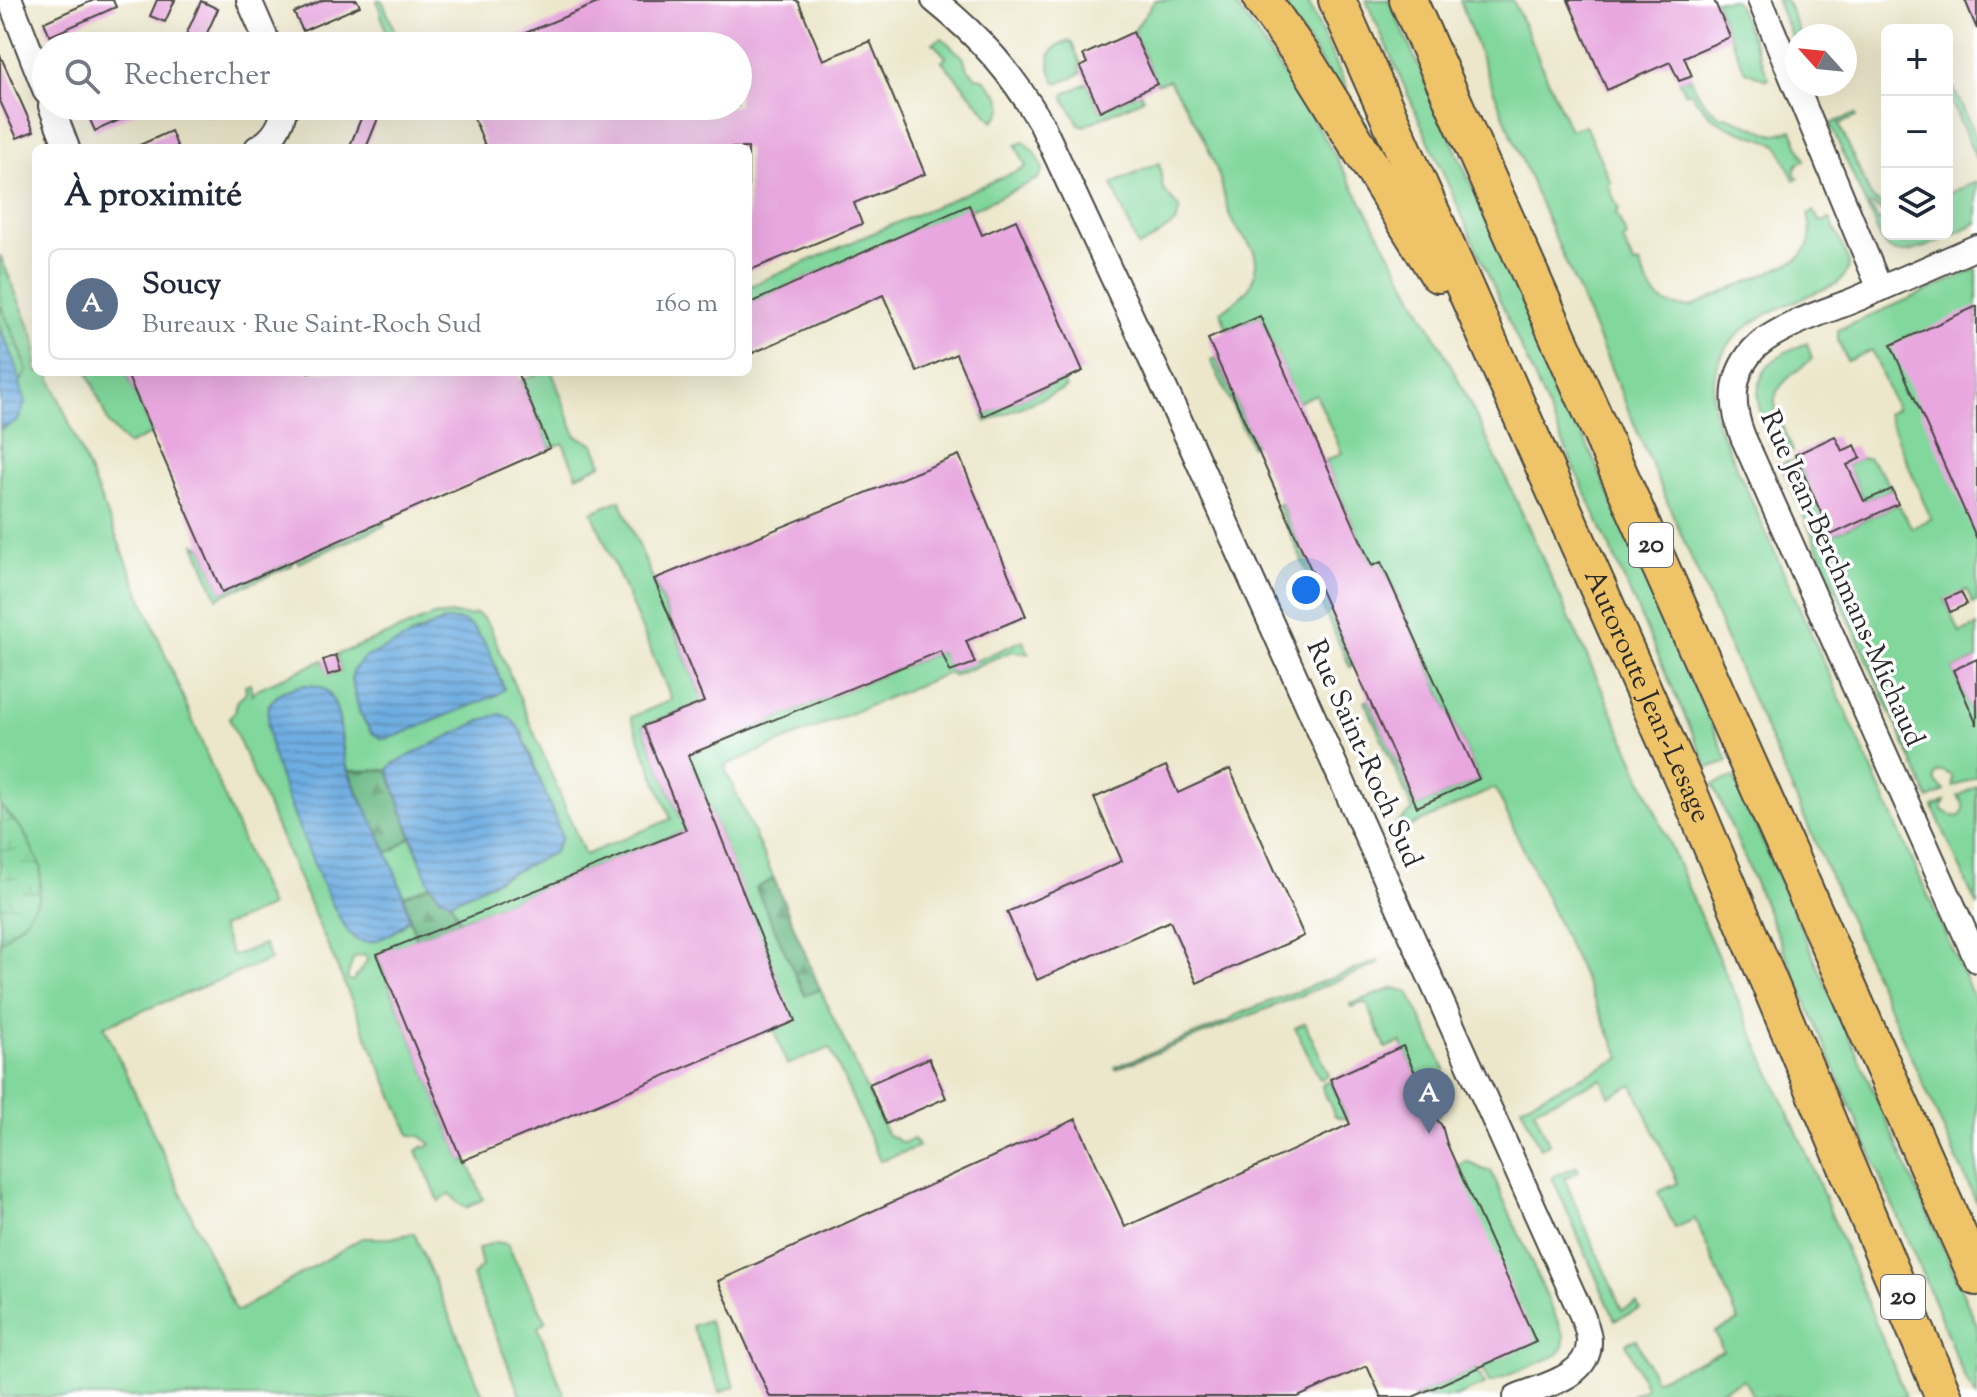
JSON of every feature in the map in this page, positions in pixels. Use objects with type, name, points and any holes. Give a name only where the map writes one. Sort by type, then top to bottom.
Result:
[{"type":"highway","points":[[1262,0],[1305,60],[1511,391]]},
{"type":"highway","name":"Autoroute Jean-Lesage","points":[[1337,0],[1690,795],[1944,1397]]},
{"type":"highway","name":"20","points":[[1408,0],[1977,1277]]},
{"type":"highway","points":[[1427,0],[1453,100]]},
{"type":"street","points":[[10,0],[32,56]]},
{"type":"street","points":[[249,0],[263,32]]},
{"type":"street","name":"Rue Saint-Roch Sud","points":[[934,0],[972,33],[1000,64],[1030,102],[1042,125],[1191,445],[1582,1315],[1589,1343],[1580,1366],[1571,1374],[1516,1397]]},
{"type":"street","points":[[1760,0],[1880,289]]},
{"type":"street","points":[[56,120],[65,144]]},
{"type":"street","points":[[262,144],[275,134],[282,120]]},
{"type":"street","name":"Rue Jean-Berchmans-Michaud","points":[[1977,247],[1808,319],[1762,342],[1745,360],[1739,372],[1733,404],[1743,437],[1977,960]]},
{"type":"green space","points":[[377,0],[382,0],[395,32],[386,32]]},
{"type":"green space","points":[[1155,0],[1231,0],[1323,135],[1452,367],[1627,745],[1805,1150],[1906,1397],[1753,1397],[1744,1379],[1707,1397],[1630,1396],[1646,1388],[1626,1343],[1636,1339],[1655,1380],[1723,1351],[1715,1332],[1739,1321],[1695,1219],[1675,1228],[1658,1192],[1678,1183],[1633,1085],[1609,1096],[1602,1079],[1534,1109],[1549,1144],[1540,1148],[1521,1106],[1621,1058],[1495,788],[1398,832],[1395,825],[1413,810],[1365,701],[1369,700],[1417,807],[1479,779],[1382,563],[1372,566],[1325,461],[1342,453],[1316,394],[1298,402],[1260,316],[1227,330],[1221,312],[1249,287],[1255,273],[1256,257],[1232,221],[1220,179],[1198,128],[1168,80],[1157,84],[1133,32]]},
{"type":"green space","points":[[1281,0],[1307,0],[1347,88],[1339,90]]},
{"type":"green space","points":[[1366,0],[1389,0],[1728,761],[1708,768]]},
{"type":"green space","points":[[1460,0],[1513,0],[1570,130],[1585,125],[1611,183],[1608,185],[1619,210],[1616,213],[1627,237],[1623,240],[1634,265],[1639,264],[1651,290],[1662,301],[1690,307],[1797,260],[1808,244],[1811,233],[1808,214],[1814,211],[1819,221],[1830,219],[1844,250],[1849,268],[1838,283],[1765,315],[1728,345],[1717,365],[1713,390],[1716,421],[1977,1005],[1977,1204],[1699,576],[1513,138]]},
{"type":"green space","points":[[1714,0],[1735,0],[1769,78],[1767,80],[1745,71]]},
{"type":"green space","points":[[1776,0],[1786,0],[1796,24],[1786,24]]},
{"type":"green space","points":[[942,38],[963,57],[968,69],[976,77],[983,78],[1000,97],[1003,107],[993,121],[942,61],[946,57],[933,43]]},
{"type":"green space","points":[[1069,41],[1082,66],[1082,73],[1056,82],[1050,69],[1050,57],[1056,47]]},
{"type":"green space","points":[[1690,77],[1703,100],[1722,117],[1774,135],[1792,130],[1805,161],[1796,167],[1798,178],[1794,180],[1779,147],[1774,143],[1716,120],[1691,92],[1685,94],[1679,81]]},
{"type":"green space","points":[[1087,83],[1100,111],[1140,92],[1143,99],[1084,126],[1079,124],[1064,98],[1065,94]]},
{"type":"green space","points":[[1953,86],[1977,140],[1977,160],[1953,106]]},
{"type":"green space","points":[[1855,114],[1856,117],[1839,124],[1871,197],[1881,204],[1881,211],[1873,205],[1868,206],[1878,221],[1881,220],[1881,239],[1830,124]]},
{"type":"green space","points":[[1024,142],[1037,155],[1043,169],[1038,179],[971,210],[969,206],[752,302],[752,285],[1026,167],[1016,145]]},
{"type":"green space","points":[[1159,163],[1163,189],[1180,209],[1175,223],[1138,247],[1112,184]]},
{"type":"green space","points":[[1977,182],[1977,223],[1953,234],[1953,192]]},
{"type":"green space","points":[[1882,240],[1941,240],[1901,252],[1893,251]]},
{"type":"green space","points":[[0,255],[32,332],[32,376],[50,376],[270,907],[221,927],[232,956],[264,944],[270,960],[104,1026],[236,1312],[362,1238],[391,1238],[414,1233],[484,1397],[0,1397],[0,942],[24,921],[24,832],[0,805],[0,429],[5,428],[24,403],[20,382],[27,371],[0,304]]},
{"type":"green space","points":[[1977,269],[1977,602],[1973,604],[1967,590],[1945,600],[1960,633],[1977,626],[1977,659],[1953,670],[1977,725],[1977,776],[1953,787],[1952,776],[1938,772],[1935,781],[1945,791],[1929,799],[1781,465],[1797,459],[1832,535],[1898,504],[1912,528],[1931,519],[1887,414],[1896,409],[1872,350],[1847,361],[1838,340],[1838,330]]},
{"type":"green space","points":[[0,304],[27,371],[20,382],[0,329]]},
{"type":"green space","points":[[1807,343],[1812,359],[1785,381],[1775,399],[1779,419],[1793,451],[1779,460],[1762,418],[1758,389],[1770,364],[1784,353]]},
{"type":"green space","points":[[1216,358],[1255,444],[1251,446],[1211,360]]},
{"type":"green space","points":[[90,376],[128,376],[153,433],[127,445],[109,424]]},
{"type":"green space","points":[[533,376],[554,376],[576,436],[594,444],[602,464],[577,476],[563,443],[550,448],[521,381]]},
{"type":"green space","points":[[1062,380],[1066,388],[986,422],[983,416]]},
{"type":"green space","points":[[1868,458],[1881,471],[1892,489],[1864,501],[1847,465]]},
{"type":"green space","points":[[620,500],[704,702],[643,726],[686,830],[460,921],[451,902],[553,853],[562,837],[521,731],[394,763],[388,770],[349,771],[339,718],[267,724],[288,800],[342,923],[385,937],[402,927],[409,918],[416,939],[377,955],[462,1161],[467,1159],[483,1199],[466,1208],[451,1194],[439,1201],[417,1151],[431,1144],[420,1136],[410,1135],[229,718],[246,692],[245,685],[250,684],[252,694],[323,660],[329,675],[341,671],[336,655],[433,616],[470,616],[476,613],[490,627],[585,855],[671,819],[631,717],[672,700],[592,512]],"holes":[[[446,620],[465,622],[479,635],[504,689],[497,695],[382,739],[399,643]],[[365,955],[367,960],[364,966],[353,981],[348,980],[354,957]]]},
{"type":"green space","points":[[1281,503],[1314,577],[1310,579],[1277,505]]},
{"type":"green space","points":[[383,521],[385,525],[298,563],[297,559]]},
{"type":"green space","points":[[195,544],[203,548],[222,592],[291,562],[293,565],[217,598]]},
{"type":"green space","points":[[1321,592],[1353,664],[1350,667],[1316,593]]},
{"type":"green space","points":[[1023,640],[1029,654],[1012,651],[953,676],[950,672],[724,766],[774,879],[756,888],[805,995],[820,989],[887,1134],[903,1143],[914,1139],[918,1147],[880,1161],[830,1048],[787,1065],[774,1030],[794,1021],[688,755],[941,651],[951,672]]},
{"type":"green space","points":[[388,770],[411,837],[386,852],[349,771]]},
{"type":"green space","points":[[1734,777],[1977,1325],[1977,1397],[1965,1379],[1713,784]]},
{"type":"green space","points":[[1977,786],[1977,906],[1933,807],[1945,801],[1944,811],[1957,817],[1963,810],[1958,796]]},
{"type":"green space","points":[[0,805],[24,832],[41,867],[39,899],[24,921],[0,942]]},
{"type":"green space","points":[[411,837],[431,885],[404,896],[386,852]]},
{"type":"green space","points":[[774,879],[820,989],[805,996],[756,888]]},
{"type":"green space","points":[[431,885],[439,896],[451,902],[460,921],[416,939],[404,896]]},
{"type":"green space","points":[[1378,961],[1379,964],[1115,1067],[1236,1015]]},
{"type":"green space","points":[[1394,988],[1409,992],[1445,1070],[1438,1089],[1439,1115],[1435,1117],[1401,1042],[1386,1048],[1366,1002],[1351,1007],[1350,1004]]},
{"type":"green space","points":[[1305,1023],[1329,1075],[1322,1079],[1295,1028]]},
{"type":"green space","points":[[1331,1081],[1345,1119],[1335,1116],[1322,1087]]},
{"type":"green space","points":[[1466,1161],[1491,1171],[1564,1336],[1562,1348],[1555,1356],[1489,1383],[1482,1366],[1457,1166]]},
{"type":"green space","points":[[1577,1166],[1579,1171],[1564,1178],[1622,1310],[1637,1303],[1640,1309],[1615,1320],[1552,1177]]},
{"type":"green space","points":[[495,1242],[507,1244],[546,1321],[538,1327],[565,1397],[521,1397],[472,1276],[482,1266],[478,1249]]},
{"type":"green space","points":[[708,1320],[735,1386],[720,1392],[692,1326]]},
{"type":"green space","points":[[1477,1368],[1484,1385],[1455,1397],[1413,1397]]},
{"type":"water","points":[[0,329],[15,362],[25,403],[18,421],[0,429]]},
{"type":"water","points":[[446,620],[465,622],[479,635],[504,689],[497,695],[382,739],[371,732],[360,714],[351,679],[354,669],[364,658]]},
{"type":"water","points":[[303,685],[325,689],[334,703],[348,771],[382,841],[403,896],[409,918],[392,933],[377,940],[362,942],[355,939],[335,909],[298,825],[272,752],[268,732],[269,704],[281,692]]},
{"type":"water","points":[[500,714],[511,718],[521,731],[562,837],[553,853],[451,902],[439,896],[428,881],[388,770],[394,763]]},
{"type":"building","points":[[94,0],[113,0],[116,7],[59,32],[48,32],[44,22]]},
{"type":"building","points":[[157,0],[175,0],[165,22],[150,16]]},
{"type":"building","points":[[323,0],[357,0],[360,6],[303,31],[294,13]]},
{"type":"building","points":[[605,0],[796,0],[823,60],[870,41],[925,174],[854,203],[862,224],[752,269],[752,144],[485,144],[475,120],[752,120],[752,32],[528,32]]},
{"type":"building","points":[[1568,0],[1714,0],[1730,37],[1684,57],[1690,77],[1679,81],[1670,62],[1607,90]]},
{"type":"building","points":[[1965,0],[1977,0],[1977,29]]},
{"type":"building","points":[[201,1],[218,9],[207,32],[187,32]]},
{"type":"building","points":[[1133,32],[1157,84],[1100,111],[1080,67],[1087,63],[1083,55]]},
{"type":"building","points":[[0,55],[34,131],[17,138],[0,101]]},
{"type":"building","points":[[90,120],[120,120],[95,131]]},
{"type":"building","points":[[360,120],[377,120],[368,144],[351,144]]},
{"type":"building","points":[[171,131],[176,144],[142,144]]},
{"type":"building","points":[[969,205],[982,235],[1016,220],[1083,371],[983,416],[956,354],[917,372],[883,295],[753,353],[752,302]]},
{"type":"building","points":[[1977,306],[1977,539],[1891,345]]},
{"type":"building","points":[[1260,316],[1372,566],[1381,562],[1479,779],[1417,807],[1208,339]]},
{"type":"building","points":[[128,376],[519,376],[550,448],[222,592]]},
{"type":"building","points":[[1835,436],[1842,451],[1855,445],[1861,458],[1847,465],[1864,501],[1892,489],[1898,504],[1831,535],[1795,455]]},
{"type":"building","points":[[959,455],[1026,616],[966,641],[975,663],[950,672],[941,651],[688,755],[795,1021],[462,1161],[377,954],[686,830],[643,726],[704,702],[654,579]]},
{"type":"building","points":[[1961,592],[1967,604],[1950,612],[1945,599]]},
{"type":"building","points":[[336,655],[341,671],[328,675],[323,660]]},
{"type":"building","points":[[1977,659],[1977,725],[1953,670]]},
{"type":"building","points":[[1166,766],[1178,793],[1230,769],[1304,936],[1197,983],[1170,921],[1037,980],[1007,912],[1122,861],[1094,798]]},
{"type":"building","points":[[1403,1046],[1442,1126],[1447,1144],[1536,1342],[1413,1397],[1381,1397],[1367,1366],[1298,1397],[770,1397],[718,1281],[1076,1119],[1125,1227],[1350,1124],[1330,1079]]},
{"type":"building","points":[[929,1058],[946,1098],[886,1124],[869,1084]]},
{"type":"place","name":"Soucy","points":[[1429,1134]]}]
